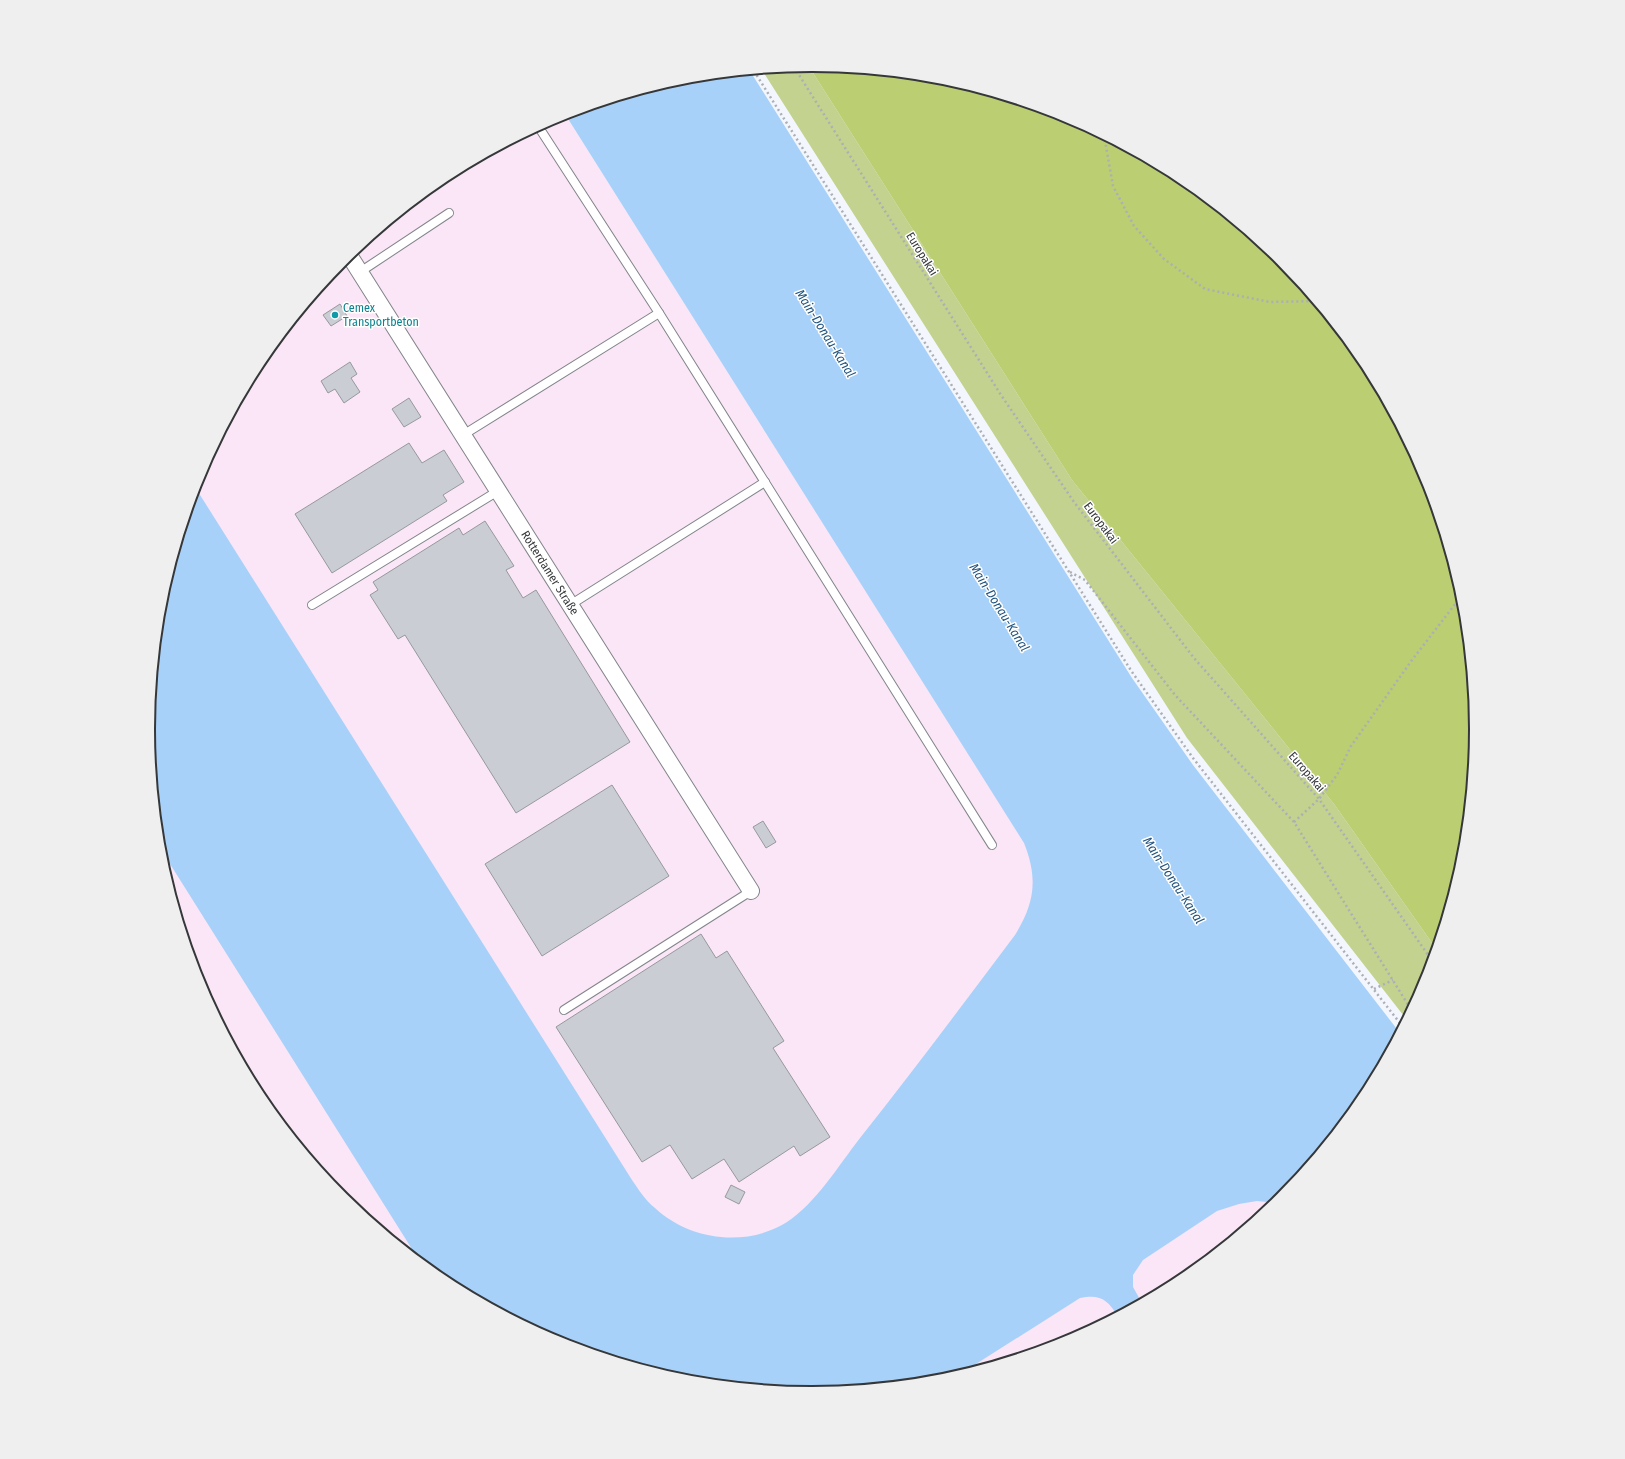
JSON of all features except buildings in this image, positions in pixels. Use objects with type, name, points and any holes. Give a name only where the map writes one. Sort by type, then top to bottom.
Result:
[{"type":"street","name":"Rotterdamer Straße","points":[[353,260],[751,891]]},
{"type":"lane","points":[[541,131],[659,313],[992,845]]},
{"type":"lane","points":[[360,272],[449,213]]},
{"type":"lane","points":[[463,435],[659,313]]},
{"type":"lane","points":[[570,605],[765,482]]},
{"type":"lane","points":[[312,605],[498,491]]},
{"type":"lane","points":[[564,1010],[751,891]]},
{"type":"path","name":"Europakai","points":[[797,72],[1001,395],[1074,502],[1194,658],[1319,799],[1429,957]]},
{"type":"path","points":[[756,75],[1132,672],[1194,758],[1400,1023]]},
{"type":"path","points":[[1105,141],[1113,186],[1134,226],[1164,259],[1205,289],[1270,302],[1311,301]]},
{"type":"path","points":[[1069,572],[1085,580],[1175,695],[1294,822],[1409,1006]]},
{"type":"path","points":[[1294,822],[1319,799],[1337,775],[1351,746],[1412,660],[1457,602]]},
{"type":"path","points":[[1374,989],[1393,980]]},
{"type":"shaded area","points":[[568,119],[1015,828],[1270,1201],[1246,1224],[1213,1251],[1178,1276],[1141,1299],[1064,1337],[1024,1352],[983,1365],[941,1374],[856,1386],[769,1386],[684,1374],[642,1365],[561,1337],[484,1299],[447,1276],[412,1251],[379,1224],[348,1194],[318,1163],[291,1130],[266,1095],[243,1058],[205,981],[177,900],[168,858],[156,773],[155,730],[156,686],[168,601],[177,559],[205,478],[243,401],[266,364],[291,329],[318,296],[348,265],[379,235],[412,208],[447,183],[484,160],[522,140]]},
{"type":"green space","points":[[812,72],[1072,480],[1334,804],[1433,945],[1420,981],[1404,1016],[1187,738],[764,74]]},
{"type":"green space","points":[[812,72],[856,73],[898,78],[983,94],[1064,122],[1141,160],[1178,183],[1213,208],[1246,235],[1307,296],[1334,329],[1359,364],[1382,401],[1402,439],[1420,478],[1435,518],[1448,559],[1464,644],[1469,686],[1469,773],[1457,858],[1448,900],[1433,945],[1334,804],[1072,480]]},
{"type":"water","name":"Main-Donau-Kanal","points":[[752,75],[1132,678],[1193,765],[1397,1029],[1382,1058],[1359,1095],[1334,1130],[1307,1163],[1269,1202],[1257,1201],[1239,1204],[1217,1211],[1143,1260],[1133,1275],[1133,1287],[1140,1300],[1115,1312],[1110,1305],[1098,1297],[1080,1298],[970,1368],[898,1381],[856,1386],[769,1386],[684,1374],[642,1365],[561,1337],[484,1299],[447,1276],[414,1253],[169,862],[156,773],[156,686],[168,601],[177,559],[199,494],[632,1180],[651,1205],[669,1219],[684,1227],[718,1237],[754,1235],[771,1230],[787,1222],[808,1205],[1015,935],[1027,912],[1032,890],[1033,879],[1024,843],[568,119],[642,94],[684,85]]},
{"type":"place","name":"Cemex Transportbeton","points":[[335,315]]}]
